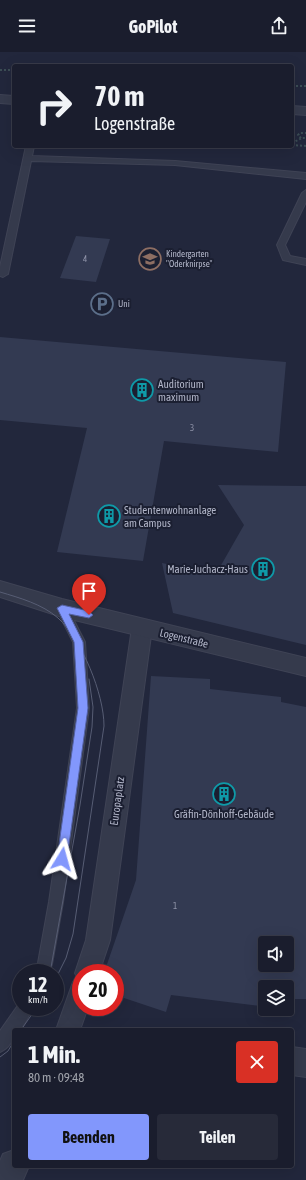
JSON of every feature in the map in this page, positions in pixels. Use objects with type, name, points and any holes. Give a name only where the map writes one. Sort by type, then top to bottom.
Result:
[{"type":"street","points":[[0,99],[12,100]]},
{"type":"street","points":[[294,110],[306,111]]},
{"type":"street","name":"Logenstraße","points":[[0,589],[62,608],[306,667]]},
{"type":"street","name":"Logenstraße","points":[[0,600],[32,606],[62,608]]},
{"type":"street","name":"Europaplatz","points":[[90,964],[98,940],[142,628]]},
{"type":"street","points":[[69,1028],[73,1016]]},
{"type":"street","points":[[294,1061],[306,1063]]},
{"type":"street","points":[[0,1155],[12,1159]]},
{"type":"street","points":[[7,1180],[13,1168]]},
{"type":"lane","points":[[3,274],[29,158],[30,148]]},
{"type":"lane","points":[[29,158],[175,163],[306,176]]},
{"type":"lane","points":[[306,193],[281,245],[286,258],[306,262]]},
{"type":"lane","points":[[45,964],[56,902],[83,708],[79,642],[62,608]]},
{"type":"lane","points":[[0,1044],[21,1016]]},
{"type":"path","points":[[0,70],[12,70]]},
{"type":"path","points":[[294,86],[306,86]]},
{"type":"path","points":[[302,138],[298,135],[300,133],[306,133]]},
{"type":"path","points":[[294,143],[302,138],[306,138]]},
{"type":"path","points":[[294,144],[306,146]]},
{"type":"building","points":[[76,236],[110,239],[96,282],[60,278]]},
{"type":"building","name":"Auditorium maximum","points":[[0,337],[286,362],[278,452],[164,441],[143,561],[57,552],[87,428],[0,420]]},
{"type":"building","name":"Marie-Juchacz-Haus","points":[[218,485],[306,486],[306,645],[173,613],[162,563],[216,574],[244,525]]},
{"type":"building","name":"Gräfin-Dönhoff-Gebäude","points":[[151,676],[210,679],[210,689],[281,697],[281,702],[306,707],[306,999],[294,999],[294,980],[258,980],[258,1006],[171,995],[166,1012],[124,998],[124,964],[107,964],[136,880]]},
{"type":"tram line","points":[[0,592],[30,602],[45,609],[58,618],[67,628],[83,653],[90,668],[96,684],[103,713],[104,726],[73,934],[63,964]]},
{"type":"tram line","points":[[52,964],[80,805],[92,727],[93,707],[89,679]]},
{"type":"tram line","points":[[22,1028],[31,1016]]},
{"type":"tram line","points":[[0,1057],[8,1051],[12,1044]]},
{"type":"place","name":"Kindergarten \"Oderknirpse\"","points":[[150,259]]},
{"type":"place","name":"Uni","points":[[102,304]]},
{"type":"place","name":"Auditorium maximum","points":[[142,390]]},
{"type":"place","name":"Studentenwohnanlage am Campus","points":[[109,516]]},
{"type":"place","name":"Marie-Juchacz-Haus","points":[[263,569]]},
{"type":"place","name":"Gräfin-Dönhoff-Gebäude","points":[[224,794]]},
{"type":"route","points":[[62,859],[83,708],[83,685],[79,642],[62,608],[89,615]]}]
